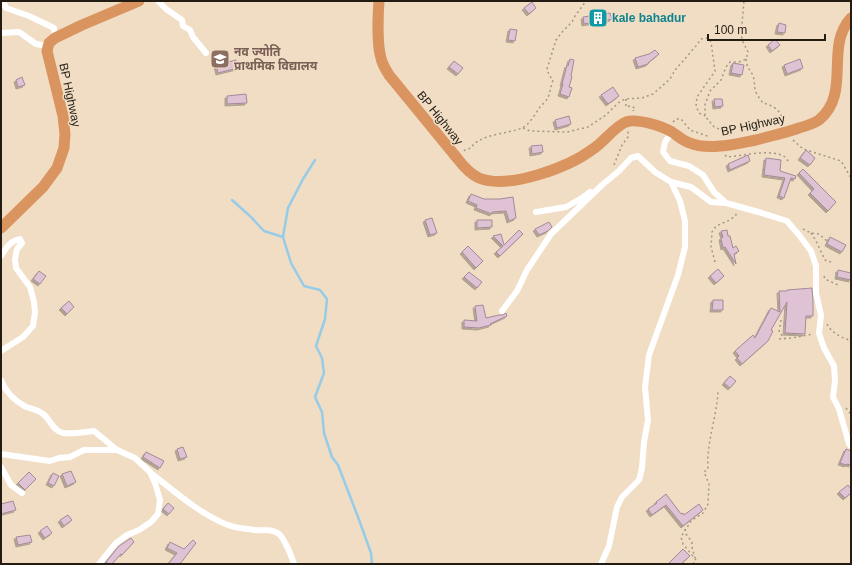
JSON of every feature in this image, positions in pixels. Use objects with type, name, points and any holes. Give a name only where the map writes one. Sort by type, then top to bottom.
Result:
[{"type":"highway","points":[[52,42],[82,25],[139,1]]},
{"type":"highway","name":"BP Highway","points":[[379,1],[380,56],[389,75],[467,170],[474,176],[492,181],[529,178],[549,172],[572,162],[592,150],[618,126],[626,122],[636,120],[660,127],[689,143],[702,146],[721,142],[731,145],[782,134],[811,124],[825,115],[835,101],[839,89],[839,46],[846,24],[851,18]]},
{"type":"highway","name":"BP Highway","points":[[1,228],[43,187],[57,168],[64,148],[65,134],[63,116],[47,51],[52,42]]},
{"type":"street","points":[[1,33],[19,32],[36,44],[52,42],[54,28],[29,16],[6,8],[2,1]]},
{"type":"street","points":[[158,1],[166,9],[182,20],[183,26],[190,30],[193,37],[206,53]]},
{"type":"street","points":[[669,131],[663,152],[670,161],[689,166],[703,175],[714,192],[729,204]]},
{"type":"street","points":[[502,311],[517,291],[527,270],[551,234],[631,158],[638,156],[655,172],[671,182],[691,187],[711,202],[729,204],[787,221],[811,251],[816,264],[816,293],[821,316],[819,333],[824,348],[834,366],[835,381],[833,397],[839,409],[849,444],[851,446]]},
{"type":"street","points":[[536,212],[566,207],[582,198],[604,180],[619,171]]},
{"type":"street","points":[[601,564],[609,546],[617,507],[622,497],[639,480],[648,420],[645,386],[649,355],[678,275],[685,247],[686,220],[680,201],[671,182]]},
{"type":"street","points":[[1,256],[7,246],[14,240],[20,239],[22,243],[16,249],[16,268],[30,286],[35,312],[33,326],[23,337],[1,351]]},
{"type":"street","points":[[1,380],[3,386],[14,399],[25,406],[41,412],[49,419],[55,430],[63,433],[94,431],[117,450],[135,458],[169,488],[202,512],[229,525],[255,530],[271,530],[281,536],[294,564]]},
{"type":"street","points":[[1,454],[50,461],[70,457],[84,450],[117,450]]},
{"type":"street","points":[[1,467],[10,485],[22,493]]},
{"type":"street","points":[[99,564],[116,543],[127,535],[139,530],[151,522],[158,514],[160,500],[150,472]]},
{"type":"path","points":[[456,158],[465,150],[472,148],[473,145],[479,140],[523,128],[530,122],[547,100],[550,92],[552,80],[549,76],[548,69],[556,40],[572,22],[586,1]]},
{"type":"path","points":[[705,116],[705,105],[710,91],[721,80],[726,67],[730,62],[739,62],[746,59],[748,52],[741,35],[744,1]]},
{"type":"path","points":[[523,128],[530,131],[567,132],[588,127],[606,115],[618,103],[626,99],[642,98],[653,94],[670,79],[675,70],[701,40],[708,38],[711,42],[715,72],[697,97],[696,106],[699,113],[705,116],[713,126],[720,130],[733,131],[721,142],[727,157],[746,154],[774,153],[784,156],[789,162]]},
{"type":"path","points":[[626,99],[626,107],[630,106],[635,108],[633,112],[636,112]]},
{"type":"path","points":[[669,131],[676,119],[681,119],[690,130],[710,137]]},
{"type":"path","points":[[613,168],[622,145],[628,137],[626,122]]},
{"type":"path","points":[[715,262],[711,247],[712,232],[716,226],[736,216],[736,211],[729,204]]},
{"type":"path","points":[[787,221],[819,234],[826,241]]},
{"type":"path","points":[[811,232],[825,260],[831,262]]},
{"type":"path","points":[[816,264],[821,266],[825,279],[838,285]]},
{"type":"path","points":[[821,316],[826,320],[828,326],[834,332],[849,340]]},
{"type":"path","points":[[781,320],[779,332],[785,339]]},
{"type":"path","points":[[779,339],[813,334],[820,337]]},
{"type":"path","points":[[696,560],[683,544],[681,537],[691,521],[704,513],[708,504],[709,484],[704,472],[708,469],[709,447],[718,391]]},
{"type":"path","points":[[685,529],[686,534],[692,542],[696,560]]},
{"type":"path","points":[[693,564],[696,560]]},
{"type":"building","points":[[532,2],[536,8],[529,14],[524,8]]},
{"type":"building","name":"kale bahadur","points":[[610,13],[612,19],[584,24],[583,17]]},
{"type":"building","points":[[779,23],[786,25],[785,33],[777,32]]},
{"type":"building","points":[[510,29],[517,30],[515,41],[508,40]]},
{"type":"building","points":[[775,39],[780,45],[772,51],[768,45]]},
{"type":"building","points":[[655,50],[659,54],[648,64],[638,67],[635,58],[649,54]]},
{"type":"building","points":[[570,59],[574,60],[569,87],[572,88],[569,97],[560,94],[567,65],[568,66]]},
{"type":"building","points":[[800,59],[803,68],[787,74],[784,65]]},
{"type":"building","points":[[236,60],[238,68],[218,73],[216,65]]},
{"type":"building","points":[[454,61],[463,68],[458,74],[449,67]]},
{"type":"building","points":[[733,63],[744,65],[742,75],[731,73]]},
{"type":"building","points":[[22,77],[25,85],[18,87],[16,80]]},
{"type":"building","points":[[613,87],[619,96],[608,104],[601,95]]},
{"type":"building","points":[[246,94],[247,103],[227,104],[227,96]]},
{"type":"building","points":[[714,99],[722,99],[723,106],[715,107]]},
{"type":"building","points":[[569,116],[571,124],[557,128],[555,120]]},
{"type":"building","points":[[542,145],[543,152],[532,154],[531,146]]},
{"type":"building","points":[[806,150],[815,158],[810,165],[800,158]]},
{"type":"building","points":[[748,155],[750,161],[730,170],[728,164]]},
{"type":"building","points":[[766,158],[781,160],[780,171],[796,176],[795,179],[791,178],[784,198],[779,196],[785,178],[764,175]]},
{"type":"building","points":[[803,169],[836,202],[828,211],[810,193],[814,189],[799,173]]},
{"type":"building","points":[[471,194],[484,199],[513,197],[516,218],[509,221],[506,211],[492,212],[492,214],[476,208],[477,205],[468,201]]},
{"type":"building","points":[[432,218],[437,233],[430,235],[425,220]]},
{"type":"building","points":[[477,220],[492,220],[492,227],[477,228]]},
{"type":"building","points":[[549,222],[552,227],[548,231],[539,235],[535,229]]},
{"type":"building","points":[[519,230],[523,234],[500,256],[496,252],[503,246],[493,236],[501,234],[504,245]]},
{"type":"building","points":[[727,230],[733,248],[736,246],[739,251],[734,254],[736,264],[725,247],[723,248],[721,238],[723,237],[721,231]]},
{"type":"building","points":[[830,237],[846,245],[842,252],[827,244]]},
{"type":"building","points":[[468,246],[483,261],[476,268],[462,252]]},
{"type":"building","points":[[718,269],[724,276],[716,283],[710,276]]},
{"type":"building","points":[[838,270],[851,273],[851,280],[837,277]]},
{"type":"building","points":[[39,271],[46,276],[40,284],[33,279]]},
{"type":"building","points":[[469,272],[482,282],[477,288],[464,277]]},
{"type":"building","points":[[812,288],[813,316],[806,316],[805,334],[785,333],[787,302],[771,330],[773,331],[768,341],[742,364],[737,358],[739,356],[735,351],[753,335],[755,338],[771,308],[780,312],[779,291]]},
{"type":"building","points":[[713,300],[723,300],[723,310],[712,310]]},
{"type":"building","points":[[69,301],[74,307],[67,314],[61,308]]},
{"type":"building","points":[[483,305],[486,318],[503,315],[506,313],[507,316],[490,324],[491,325],[479,328],[464,327],[464,320],[477,321],[475,306]]},
{"type":"building","points":[[730,376],[736,381],[730,388],[724,383]]},
{"type":"building","points":[[183,447],[187,457],[180,459],[177,449]]},
{"type":"building","points":[[846,449],[851,451],[851,465],[840,463]]},
{"type":"building","points":[[146,452],[164,461],[160,468],[143,457]]},
{"type":"building","points":[[71,471],[76,482],[67,486],[62,474]]},
{"type":"building","points":[[29,472],[36,479],[25,490],[18,483]]},
{"type":"building","points":[[53,473],[59,476],[54,486],[48,483]]},
{"type":"building","points":[[848,485],[851,489],[851,493],[845,498],[839,492]]},
{"type":"building","points":[[666,494],[681,514],[683,513],[684,515],[699,504],[703,510],[683,526],[666,505],[652,515],[648,509]]},
{"type":"building","points":[[13,501],[16,510],[1,514],[1,504]]},
{"type":"building","points":[[168,503],[174,508],[169,514],[163,509]]},
{"type":"building","points":[[68,515],[72,520],[64,526],[60,520]]},
{"type":"building","points":[[47,526],[52,533],[45,538],[40,531]]},
{"type":"building","points":[[30,535],[32,542],[18,545],[16,537]]},
{"type":"building","points":[[131,538],[134,542],[122,555],[121,554],[112,564],[106,562],[119,546]]},
{"type":"building","points":[[193,540],[196,543],[180,564],[168,564],[177,553],[167,548],[170,542],[184,549]]},
{"type":"building","points":[[683,549],[690,556],[681,564],[668,564]]},
{"type":"waterway","points":[[315,160],[288,208],[283,237],[291,263],[304,286],[320,290],[327,299],[325,319],[316,346],[322,358],[324,373],[315,397],[322,412],[324,433],[332,457],[338,465],[358,517],[371,553],[372,564]]},
{"type":"waterway","points":[[232,200],[264,231],[283,237]]},
{"type":"place","name":"kale bahadur","points":[[598,18]]},
{"type":"place","name":"नव ज्योति प्राथमिक विद्यालय","points":[[220,59]]}]
